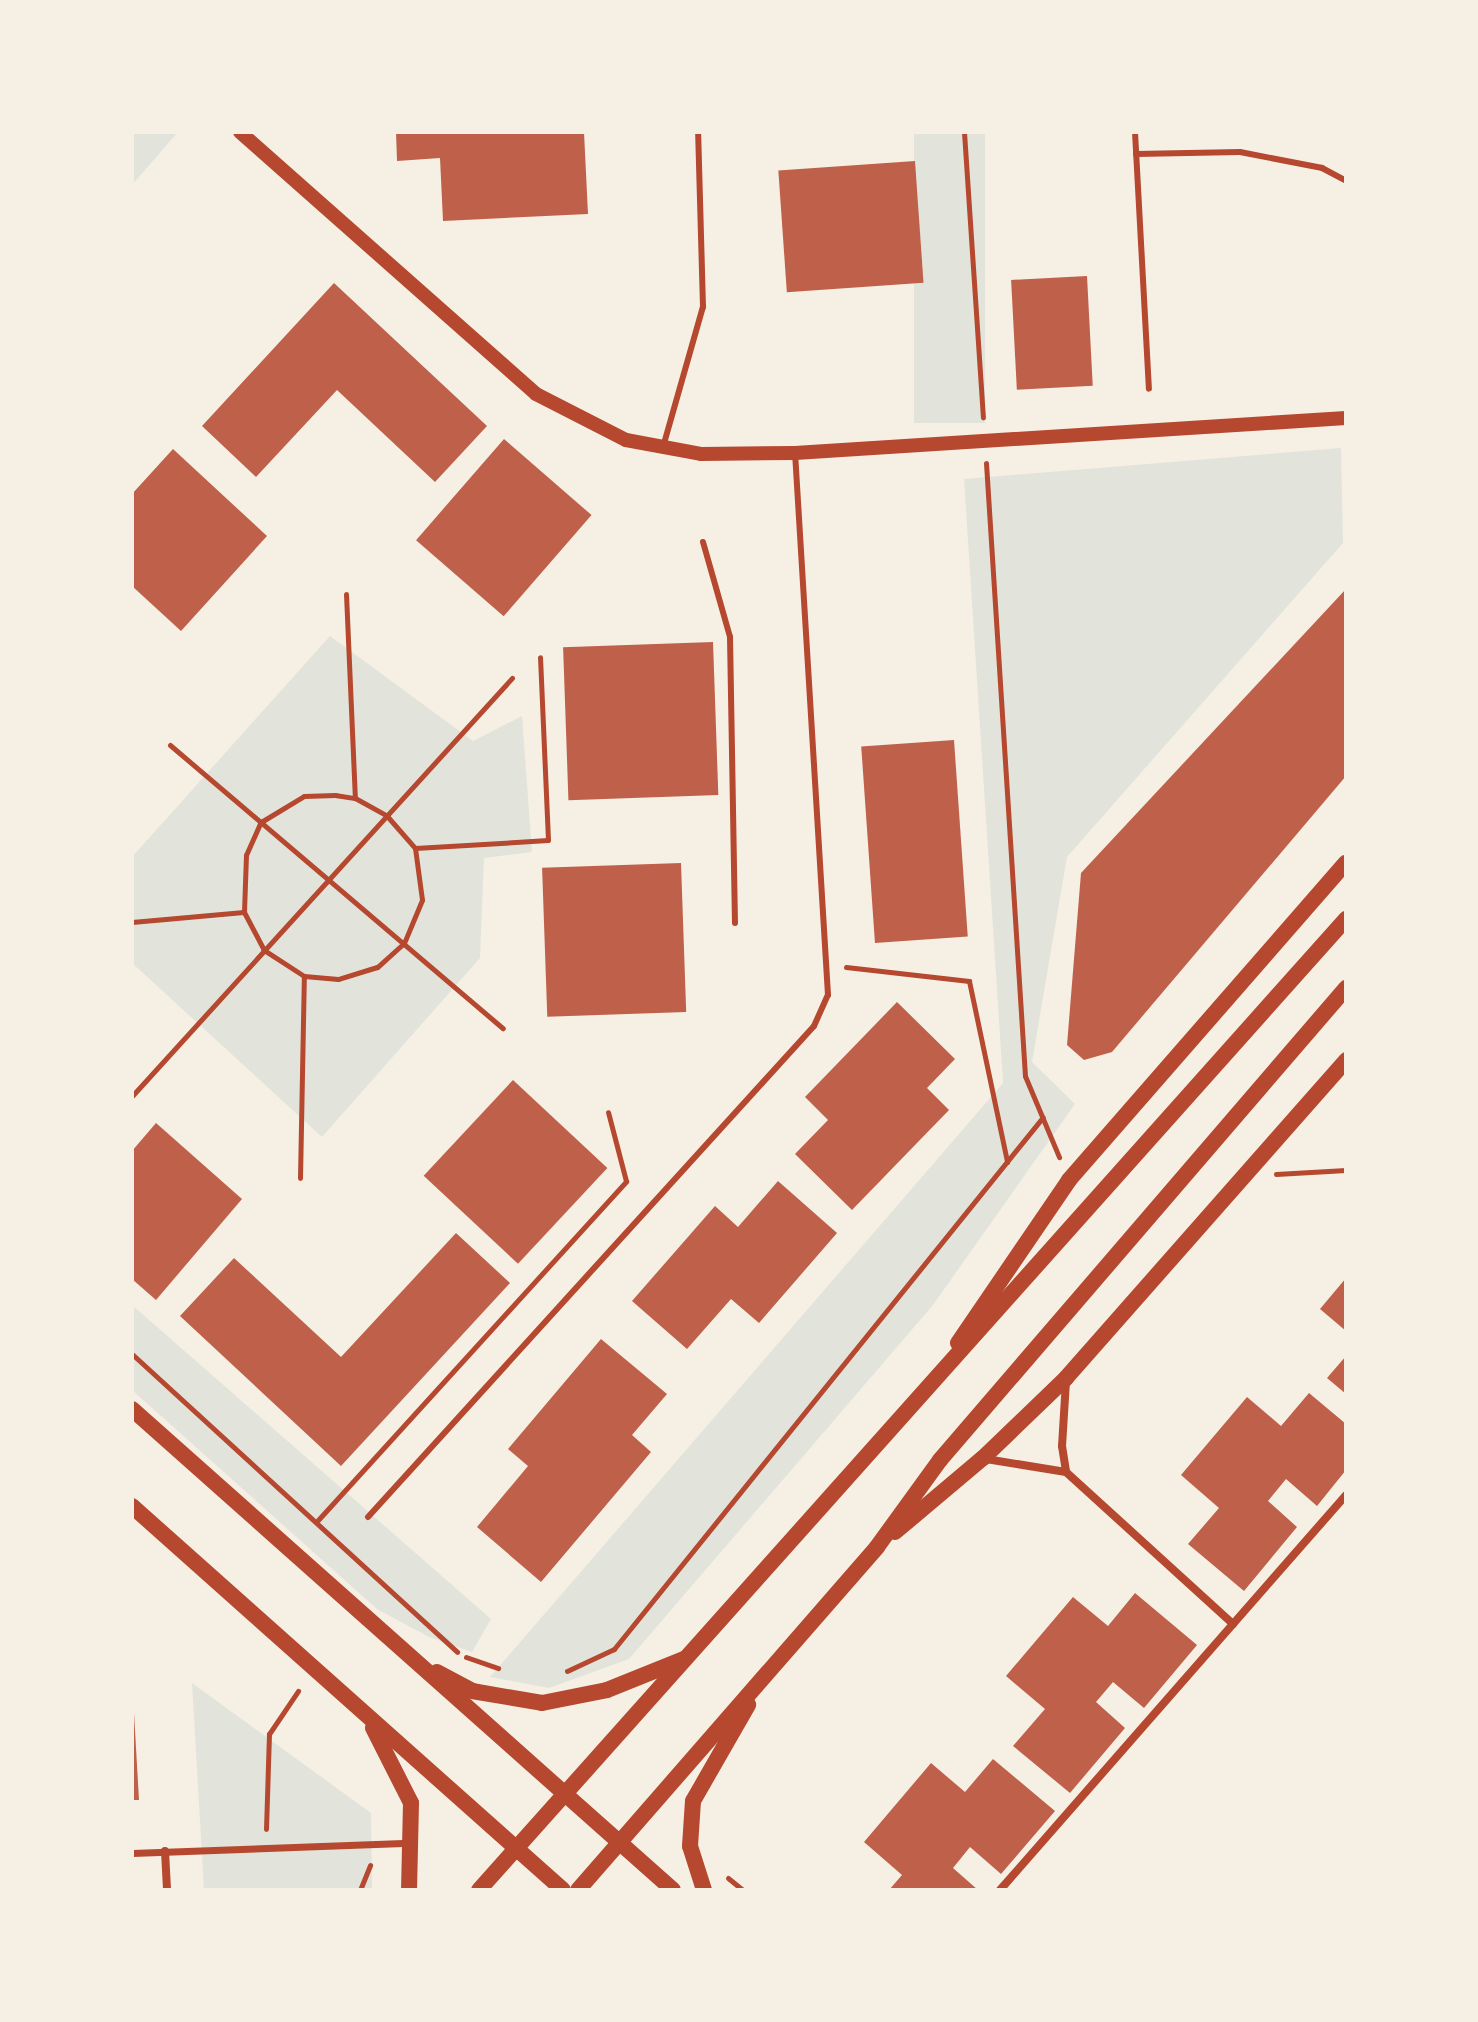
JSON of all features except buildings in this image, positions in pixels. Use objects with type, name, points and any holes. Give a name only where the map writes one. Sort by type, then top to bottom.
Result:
[{"type":"main road","points":[[920,1400],[1069,1180],[1346,863]]},
{"type":"main road","points":[[479,1890],[920,1400],[1346,919]]},
{"type":"main road","points":[[578,1890],[877,1547],[940,1460],[1346,988]]},
{"type":"main road","points":[[877,1547],[983,1458],[1066,1378],[1346,1060]]},
{"type":"main road","points":[[132,1409],[673,1890]]},
{"type":"main road","points":[[132,1506],[563,1890]]},
{"type":"main road","points":[[409,1656],[472,1691],[542,1703],[607,1690],[690,1657]]},
{"type":"main road","points":[[704,1890],[690,1846],[693,1801],[776,1660]]},
{"type":"main road","points":[[366,1716],[411,1803],[409,1890]]},
{"type":"street","points":[[240,132],[536,394],[596,428],[663,448],[701,454],[795,453],[1346,418]]},
{"type":"street","points":[[1066,1378],[1062,1446],[1066,1472]]},
{"type":"street","points":[[983,1458],[1066,1472],[1233,1624]]},
{"type":"street","points":[[1000,1890],[1346,1495]]},
{"type":"street","points":[[132,1853],[412,1843]]},
{"type":"street","points":[[165,1851],[167,1890]]},
{"type":"lane","points":[[663,448],[703,307],[698,132]]},
{"type":"lane","points":[[1135,132],[1149,389]]},
{"type":"lane","points":[[1136,154],[1240,152],[1322,168],[1346,181]]},
{"type":"lane","points":[[368,1517],[814,1026],[828,995],[829,965],[795,453]]},
{"type":"lane","points":[[703,542],[730,637],[735,923]]},
{"type":"path","points":[[964,132],[1025,1076],[1069,1180]]},
{"type":"path","points":[[346,594],[355,798]]},
{"type":"path","points":[[415,848],[548,840],[540,657]]},
{"type":"path","points":[[132,1096],[512,678]]},
{"type":"path","points":[[170,745],[503,1028]]},
{"type":"path","points":[[304,796],[355,798],[387,816],[415,848],[422,900],[404,943],[377,967],[338,979],[304,976],[264,950],[244,912],[246,855],[261,822],[304,796]]},
{"type":"path","points":[[132,922],[244,912]]},
{"type":"path","points":[[829,965],[969,981],[1007,1162]]},
{"type":"path","points":[[300,1178],[304,976]]},
{"type":"path","points":[[318,1520],[626,1181],[608,1112]]},
{"type":"path","points":[[553,1677],[614,1649],[1043,1117]]},
{"type":"path","points":[[1244,1176],[1346,1170]]},
{"type":"path","points":[[132,1354],[318,1520],[461,1655],[501,1669]]},
{"type":"path","points":[[266,1846],[269,1734],[298,1691]]},
{"type":"shaded area","points":[[132,132],[178,132],[132,185]]},
{"type":"shaded area","points":[[914,132],[985,132],[985,423],[914,423]]},
{"type":"shaded area","points":[[1341,448],[1343,543],[1067,857],[1032,1062],[1075,1104],[933,1305],[629,1659],[549,1688],[490,1677],[1003,1083],[964,479]]},
{"type":"shaded area","points":[[330,636],[473,741],[522,716],[532,852],[484,858],[480,958],[322,1137],[132,963],[132,857]]},
{"type":"shaded area","points":[[132,1305],[491,1619],[472,1652],[429,1637],[377,1609],[132,1390]]},
{"type":"shaded area","points":[[192,1683],[371,1813],[372,1890],[204,1890]]}]
